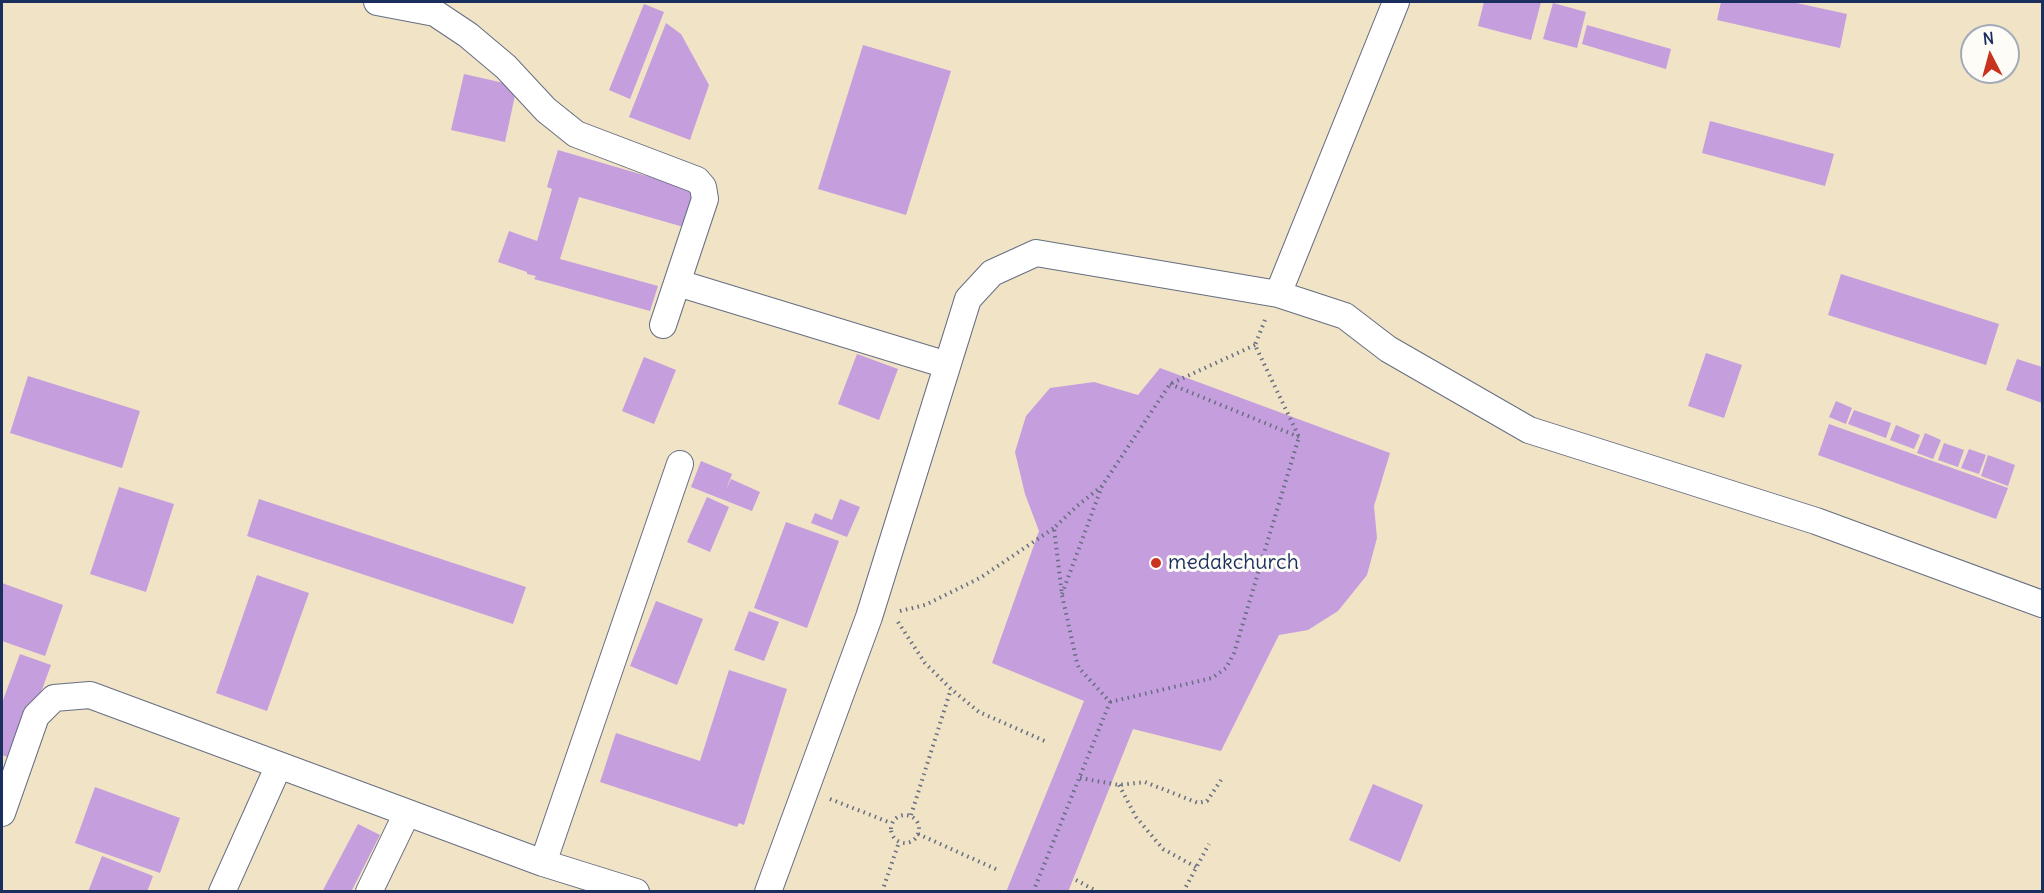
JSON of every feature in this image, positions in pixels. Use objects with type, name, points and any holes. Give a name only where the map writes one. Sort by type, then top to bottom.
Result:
[{"type":"street","points":[[377,2],[435,13],[468,34],[506,67],[546,110],[576,134],[698,180],[704,187],[705,199],[663,325]]},
{"type":"street","points":[[1278,294],[1396,2]]},
{"type":"street","points":[[768,891],[869,617],[968,299],[992,273],[1036,253],[1278,294],[1345,316],[1388,349],[1529,430],[1816,521],[2043,604]]},
{"type":"street","points":[[678,283],[946,365]]},
{"type":"street","points":[[543,863],[680,464]]},
{"type":"street","points":[[2,813],[36,716],[54,698],[90,695],[543,863],[636,891]]},
{"type":"street","points":[[222,891],[279,765]]},
{"type":"street","points":[[369,891],[407,813]]},
{"type":"path","points":[[1110,702],[1212,678],[1226,668],[1234,653],[1299,436],[1255,345],[1259,331]]},
{"type":"path","points":[[1062,595],[1102,486],[1170,384],[1255,345]]},
{"type":"path","points":[[1170,384],[1299,436]]},
{"type":"path","points":[[1047,742],[979,712],[951,689],[925,663],[892,614],[925,605],[980,578],[1054,528],[1102,486]]},
{"type":"path","points":[[1054,528],[1062,595],[1077,663],[1110,702]]},
{"type":"path","points":[[910,815],[951,689]]},
{"type":"path","points":[[1034,891],[1110,702]]},
{"type":"path","points":[[1080,778],[1119,785],[1145,782],[1198,803],[1207,801],[1221,780]]},
{"type":"path","points":[[1119,785],[1136,818],[1163,849],[1196,867]]},
{"type":"path","points":[[823,796],[891,823]]},
{"type":"path","points":[[903,814],[910,815],[919,827],[918,834],[906,843],[899,842],[892,837],[891,823],[903,814]]},
{"type":"path","points":[[918,834],[1000,871]]},
{"type":"path","points":[[882,891],[899,842]]},
{"type":"path","points":[[1183,891],[1209,844]]},
{"type":"path","points":[[1076,880],[1098,891]]},
{"type":"building","points":[[1484,2],[1541,2],[1531,40],[1478,26]]},
{"type":"building","points":[[1721,2],[1792,2],[1847,14],[1840,48],[1717,20]]},
{"type":"building","points":[[1553,3],[1586,12],[1577,48],[1543,39]]},
{"type":"building","points":[[644,4],[664,12],[630,99],[609,90]]},
{"type":"building","points":[[666,23],[681,34],[709,85],[690,140],[629,117]]},
{"type":"building","points":[[1587,25],[1671,49],[1666,69],[1582,44]]},
{"type":"building","points":[[863,45],[951,71],[906,215],[818,189]]},
{"type":"building","points":[[464,74],[517,86],[505,142],[451,130]]},
{"type":"building","points":[[1710,121],[1834,154],[1825,186],[1702,153]]},
{"type":"building","points":[[558,150],[698,191],[687,228],[579,197],[560,259],[658,286],[650,311],[534,279],[536,276],[498,262],[509,231],[537,241],[552,189],[547,187]]},
{"type":"building","points":[[1841,274],[1999,324],[1986,365],[1828,315]]},
{"type":"building","points":[[1706,353],[1742,365],[1724,418],[1688,406]]},
{"type":"building","points":[[857,354],[898,369],[879,420],[838,404]]},
{"type":"building","points":[[644,357],[676,370],[654,424],[622,411]]},
{"type":"building","points":[[2017,359],[2042,367],[2042,403],[2006,390]]},
{"type":"building","points":[[1160,368],[1390,453],[1374,506],[1377,538],[1367,575],[1338,611],[1308,630],[1279,635],[1221,751],[1133,729],[1068,892],[1006,892],[1084,701],[992,663],[1039,531],[1025,494],[1015,452],[1026,416],[1050,388],[1094,382],[1138,395]]},
{"type":"building","points":[[28,376],[140,411],[122,468],[10,433]]},
{"type":"building","points":[[1836,401],[1852,408],[1846,424],[1829,417]]},
{"type":"building","points":[[1854,410],[1891,423],[1886,438],[1848,424]]},
{"type":"building","points":[[1829,424],[2008,488],[1996,519],[1818,455]]},
{"type":"building","points":[[1896,425],[1920,435],[1914,449],[1890,440]]},
{"type":"building","points":[[1925,433],[1941,440],[1933,459],[1917,453]]},
{"type":"building","points":[[1944,443],[1964,450],[1958,467],[1938,460]]},
{"type":"building","points":[[1969,449],[1986,455],[1979,474],[1961,468]]},
{"type":"building","points":[[1988,455],[2015,465],[2008,486],[1981,476]]},
{"type":"building","points":[[701,461],[732,474],[726,490],[731,479],[760,492],[752,511],[691,487]]},
{"type":"building","points":[[119,487],[174,504],[146,592],[90,574]]},
{"type":"building","points":[[707,497],[729,507],[710,552],[687,542]]},
{"type":"building","points":[[259,499],[526,587],[513,624],[247,536]]},
{"type":"building","points":[[840,499],[860,507],[847,537],[811,523],[815,513],[832,520]]},
{"type":"building","points":[[786,522],[839,541],[807,628],[754,608]]},
{"type":"building","points":[[257,575],[309,593],[267,711],[216,693]]},
{"type":"building","points":[[2,583],[63,605],[45,656],[2,641]]},
{"type":"building","points":[[656,601],[703,619],[677,685],[630,666]]},
{"type":"building","points":[[749,611],[779,622],[764,661],[734,650]]},
{"type":"building","points":[[20,654],[51,665],[16,760],[2,755],[2,703]]},
{"type":"building","points":[[729,670],[787,689],[744,825],[739,823],[737,827],[600,782],[616,733],[700,761]]},
{"type":"building","points":[[1373,784],[1423,805],[1400,862],[1349,840]]},
{"type":"building","points":[[95,787],[180,818],[160,873],[75,843]]},
{"type":"building","points":[[358,824],[380,835],[351,892],[322,892]]},
{"type":"building","points":[[102,856],[153,876],[147,892],[88,892]]},
{"type":"place","name":"medakchurch","points":[[1156,563]]}]
